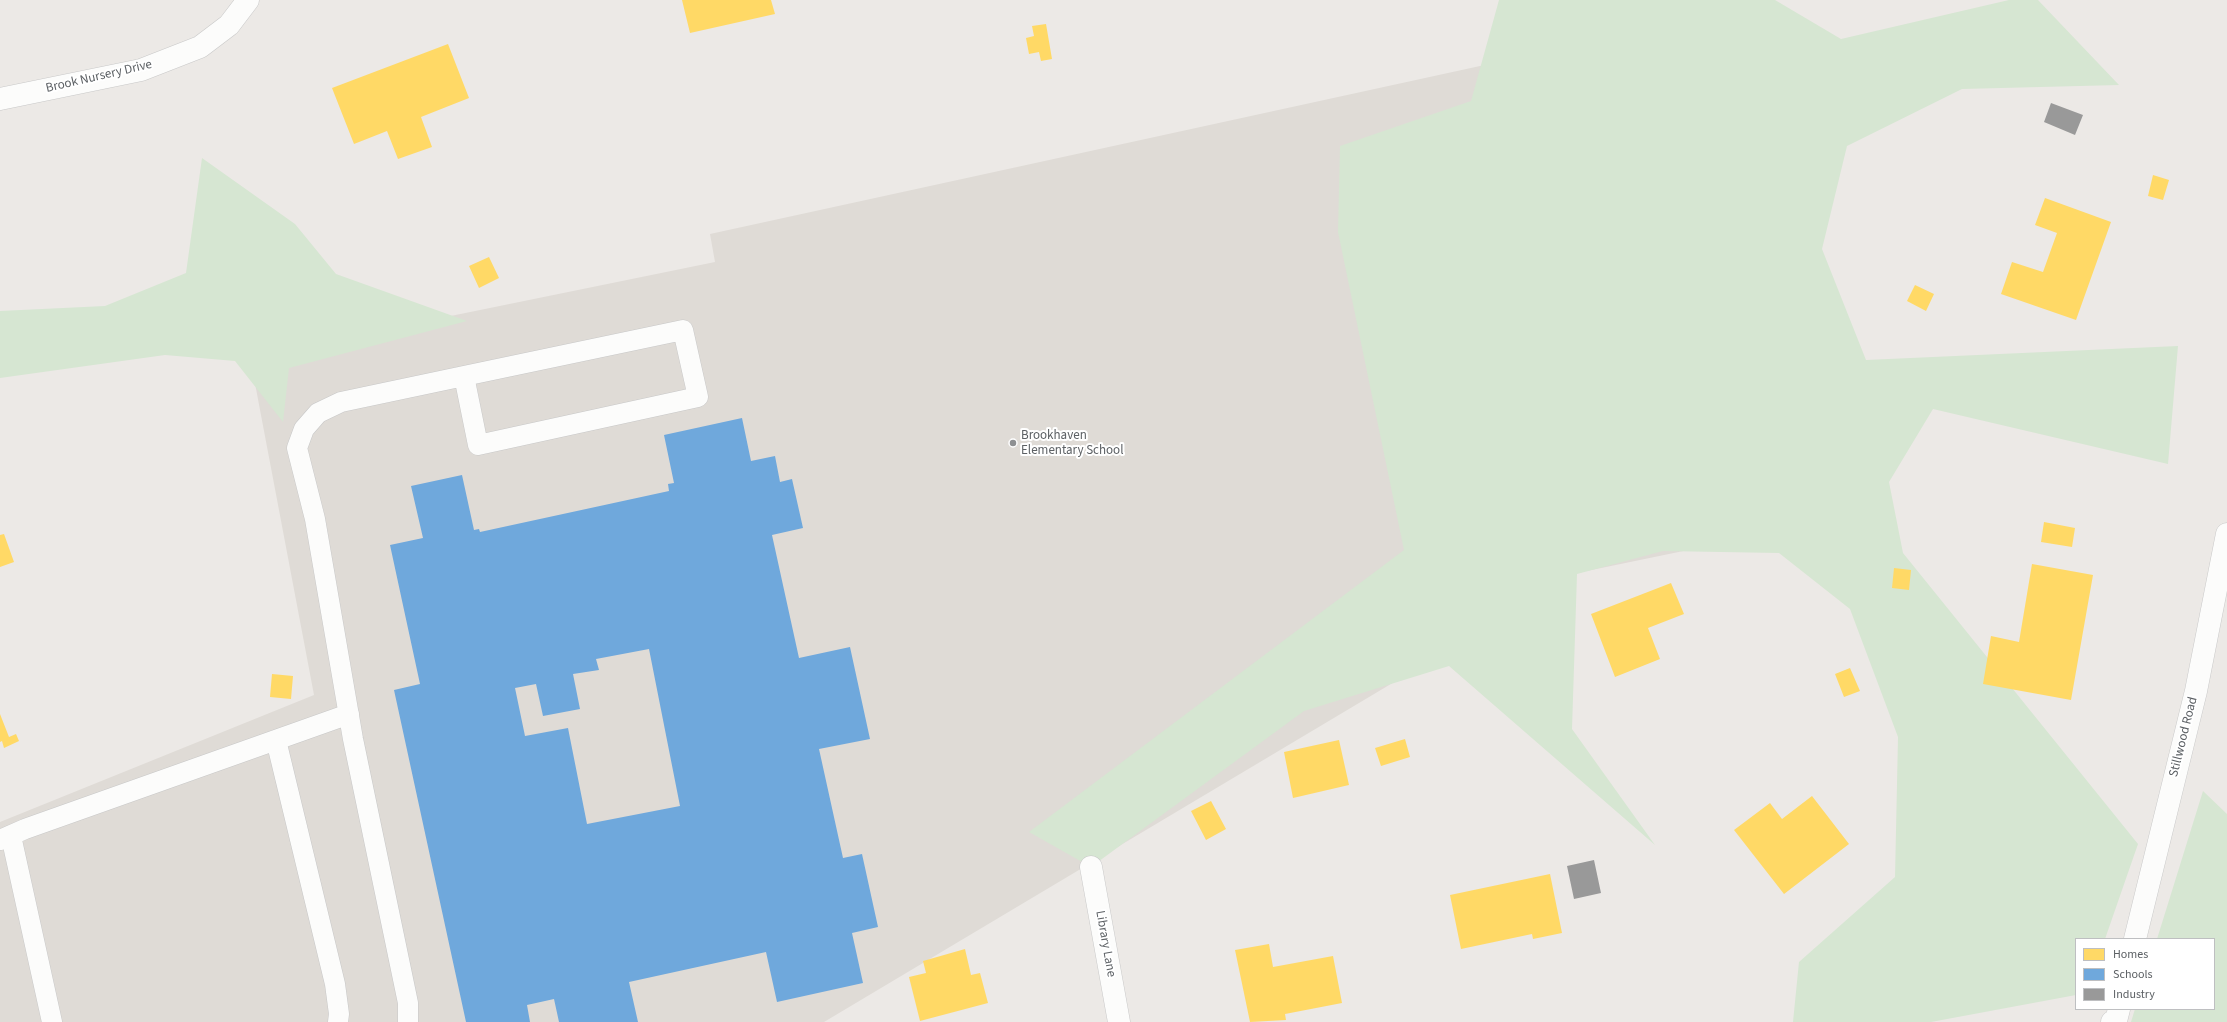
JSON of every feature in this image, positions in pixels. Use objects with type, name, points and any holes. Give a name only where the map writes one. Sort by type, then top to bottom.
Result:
[{"type":"street","name":"Brook Nursery Drive","points":[[0,99],[141,70],[200,47],[229,25],[248,0]]},
{"type":"street","name":"Stillwood Road","points":[[2135,938],[2196,691],[2227,534]]},
{"type":"street","name":"Library Lane","points":[[1091,867],[1119,1022]]},
{"type":"street","points":[[2112,1022],[2116,1021],[2118,1010]]},
{"type":"lane","points":[[408,1022],[408,1003],[349,714],[314,519],[297,448],[304,429],[318,413],[341,402],[464,376],[683,330],[698,397],[478,445],[464,376]]},
{"type":"lane","points":[[52,1022],[5,838],[349,714]]},
{"type":"lane","points":[[276,740],[335,984],[339,1014],[338,1022]]},
{"type":"shaded area","name":"Brookhaven Elementary School","points":[[1645,30],[1785,530],[1577,573],[824,1022],[0,1022],[0,822],[314,695],[250,357],[715,262],[710,234]]},
{"type":"green space","points":[[1499,0],[1775,0],[1841,39],[2009,0],[2038,0],[2119,85],[1962,89],[1847,146],[1822,249],[1866,360],[2178,346],[2168,464],[1933,409],[1889,482],[1903,553],[2138,844],[2105,938],[2075,938],[2075,995],[1931,1022],[1793,1022],[1799,962],[1895,877],[1898,737],[1850,609],[1779,553],[1663,551],[1577,574],[1572,729],[1655,845],[1449,666],[1304,711],[1091,867],[1029,832],[1404,550],[1338,232],[1340,146],[1471,101]]},
{"type":"green space","points":[[202,158],[295,224],[336,274],[467,321],[289,368],[283,422],[235,361],[165,355],[0,378],[0,311],[105,306],[186,273]]},
{"type":"green space","points":[[2203,791],[2227,814],[2227,1022],[2131,1022],[2135,1010],[2215,1010],[2215,938],[2157,938]]},
{"type":"building: Homes","points":[[682,0],[771,0],[775,14],[690,33]]},
{"type":"building: Homes","points":[[1046,24],[1052,59],[1041,61],[1039,52],[1029,54],[1026,38],[1034,36],[1032,26]]},
{"type":"building: Homes","points":[[448,44],[469,98],[421,117],[432,147],[398,159],[387,131],[354,144],[332,88]]},
{"type":"building: Homes","points":[[2153,175],[2169,180],[2163,200],[2148,196]]},
{"type":"building: Homes","points":[[2045,198],[2111,222],[2076,320],[2001,294],[2012,262],[2043,272],[2057,233],[2035,225]]},
{"type":"building: Homes","points":[[489,257],[499,278],[479,288],[469,266]]},
{"type":"building: Homes","points":[[1915,285],[1934,294],[1926,311],[1907,301]]},
{"type":"building: Homes","points":[[2044,522],[2075,528],[2072,547],[2041,542]]},
{"type":"building: Homes","points":[[4,534],[14,562],[0,567],[0,535]]},
{"type":"building: Homes","points":[[2032,564],[2093,575],[2071,700],[1983,684],[1991,636],[2019,642]]},
{"type":"building: Homes","points":[[1894,568],[1911,570],[1909,590],[1892,588]]},
{"type":"building: Homes","points":[[1671,583],[1684,614],[1648,628],[1660,659],[1615,677],[1591,614]]},
{"type":"building: Homes","points":[[1850,668],[1860,691],[1844,697],[1835,674]]},
{"type":"building: Homes","points":[[272,674],[293,676],[291,699],[270,697]]},
{"type":"building: Homes","points":[[0,714],[9,737],[16,734],[19,741],[4,748],[2,741],[0,742]]},
{"type":"building: Homes","points":[[1405,739],[1410,757],[1381,766],[1375,748]]},
{"type":"building: Homes","points":[[1339,740],[1349,785],[1293,798],[1284,752]]},
{"type":"building: Homes","points":[[1812,796],[1849,844],[1784,894],[1734,830],[1770,803],[1782,819]]},
{"type":"building: Homes","points":[[1211,801],[1226,829],[1206,840],[1191,811]]},
{"type":"building: Homes","points":[[1550,874],[1562,933],[1533,939],[1532,934],[1461,949],[1450,895]]},
{"type":"building: Homes","points":[[1269,944],[1273,967],[1333,956],[1342,1003],[1285,1014],[1286,1020],[1250,1022],[1235,950]]},
{"type":"building: Homes","points":[[965,949],[971,975],[980,973],[988,1003],[920,1021],[909,977],[926,973],[923,961]]},
{"type":"building: Schools","points":[[742,418],[751,461],[775,456],[780,482],[792,479],[803,528],[772,535],[799,658],[850,647],[870,739],[819,749],[843,858],[862,854],[878,927],[852,933],[863,983],[777,1002],[766,952],[629,982],[638,1022],[559,1022],[554,999],[527,1005],[530,1022],[466,1022],[394,690],[420,684],[390,545],[423,538],[411,486],[462,475],[474,530],[479,529],[480,532],[669,491],[668,484],[674,483],[664,435]],"holes":[[[649,649],[680,806],[587,824],[568,728],[525,736],[515,688],[536,684],[543,716],[580,709],[573,674],[599,670],[596,659]]]},
{"type":"building: Industry","points":[[2051,103],[2083,115],[2075,135],[2044,122]]},
{"type":"building: Industry","points":[[1594,860],[1601,893],[1574,899],[1567,866]]},
{"type":"place","name":"Brookhaven Elementary School","points":[[1013,443]]}]
